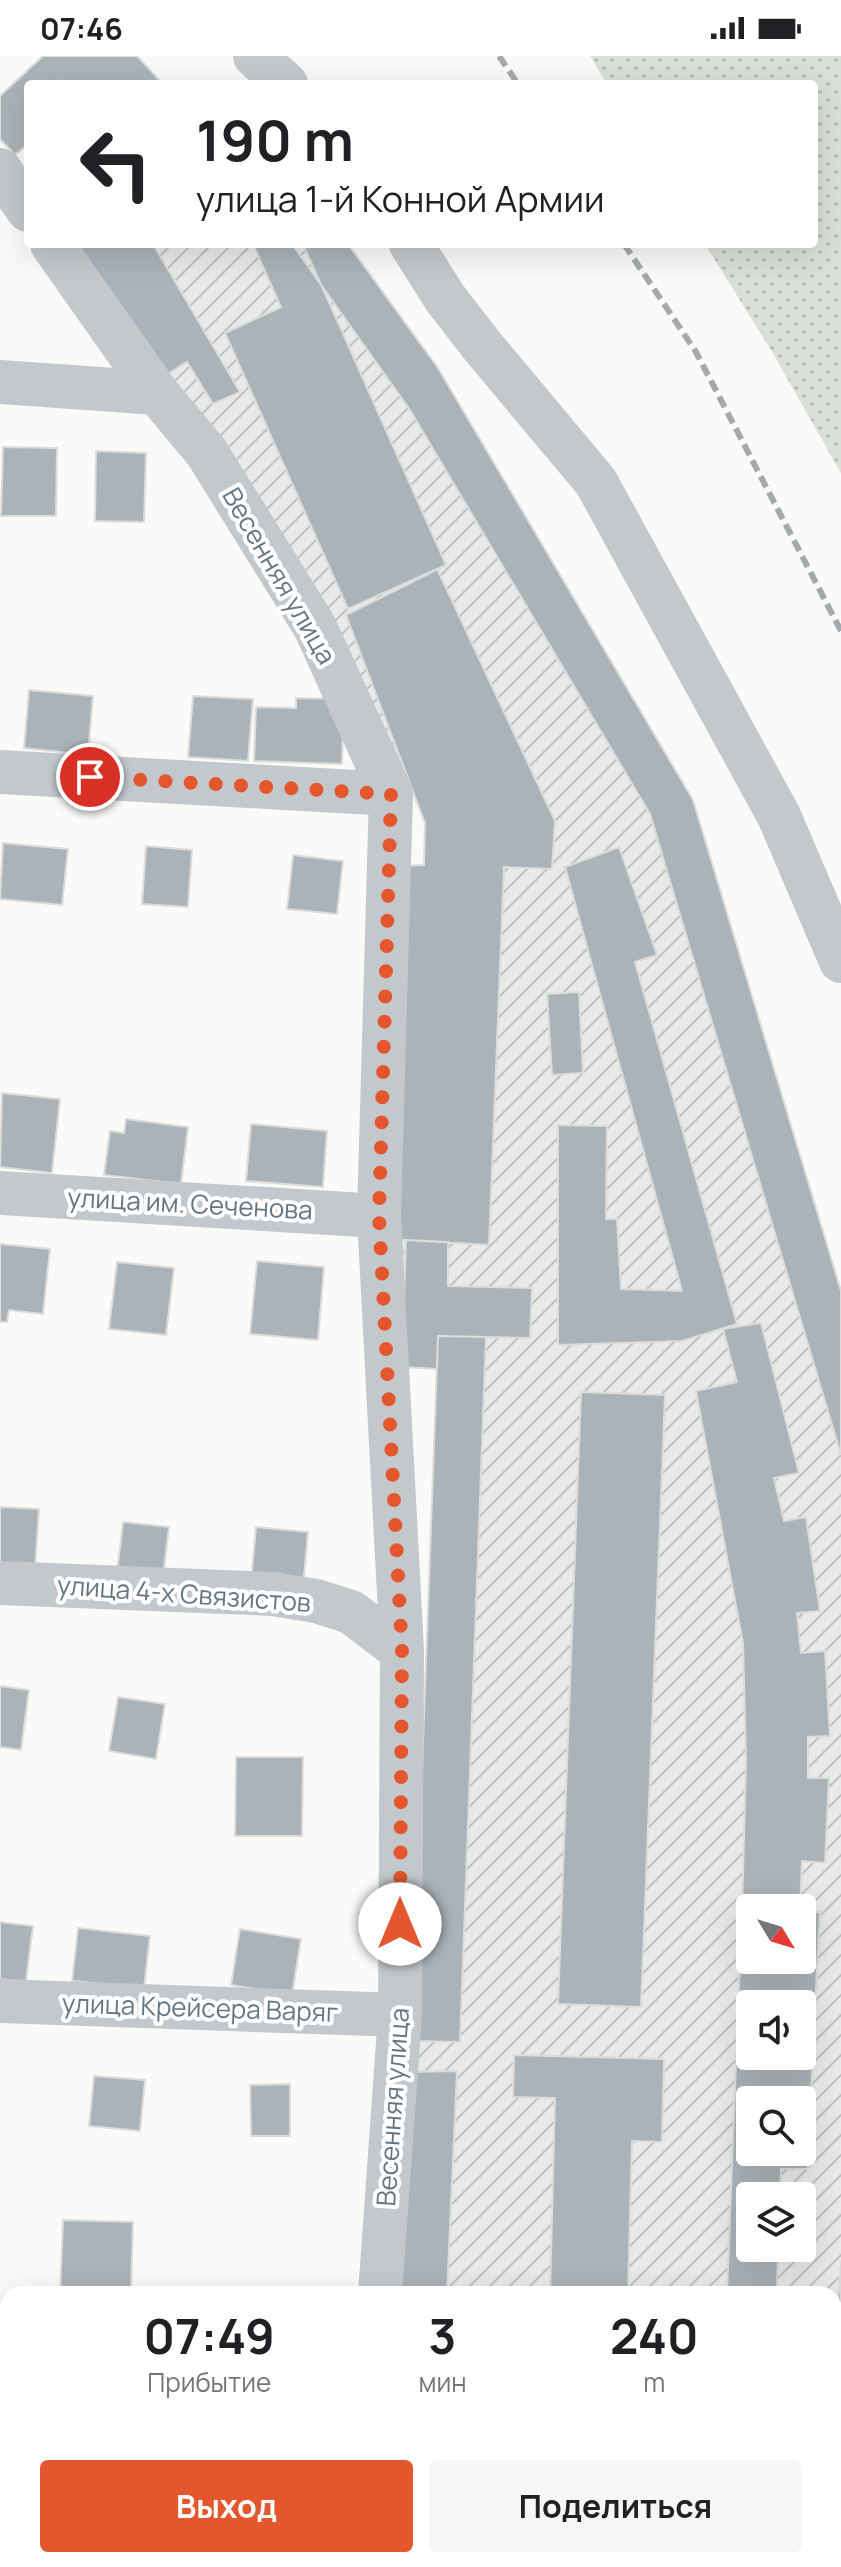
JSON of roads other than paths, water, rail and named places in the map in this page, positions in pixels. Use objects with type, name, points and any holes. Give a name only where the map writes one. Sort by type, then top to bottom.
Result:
[{"type":"street","points":[[255,56],[282,80]]},
{"type":"street","points":[[0,170],[24,204]]},
{"type":"street","name":"Весенняя улица","points":[[55,248],[157,393],[207,453],[315,627],[391,794],[379,1216],[402,1651],[400,2015],[381,2286]]},
{"type":"street","points":[[414,248],[473,335],[596,482],[779,816],[841,961]]},
{"type":"street","points":[[0,382],[157,393]]},
{"type":"street","points":[[0,772],[391,794]]},
{"type":"street","name":"улица им. Сеченова","points":[[0,1193],[379,1216]]},
{"type":"street","name":"улица 4-х Связистов","points":[[0,1583],[273,1594],[316,1601],[351,1612],[402,1651]]},
{"type":"street","name":"улица Крейсера Варяг","points":[[0,2001],[400,2015]]},
{"type":"railway","points":[[499,56],[515,80]]},
{"type":"railway","points":[[627,248],[696,352],[841,631]]}]
